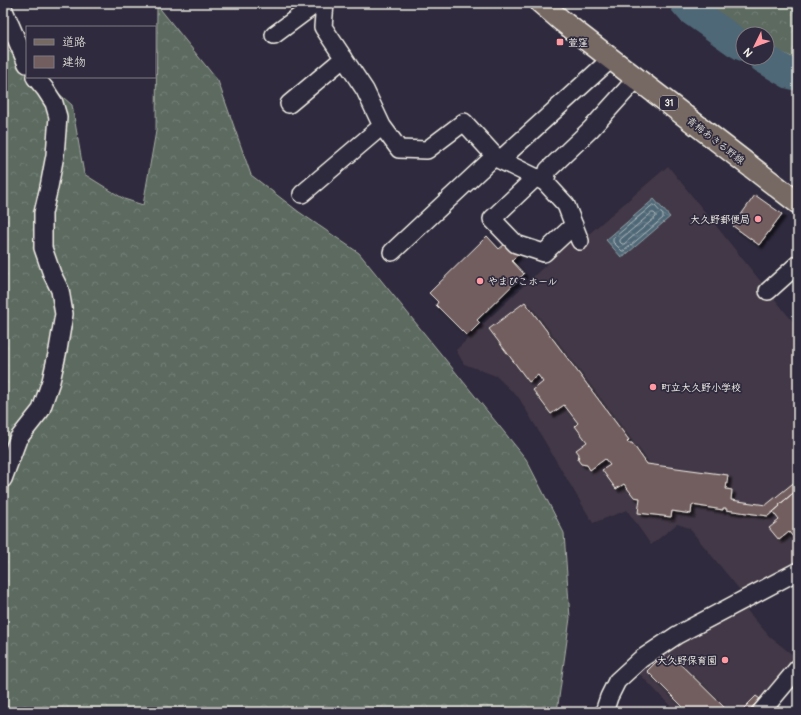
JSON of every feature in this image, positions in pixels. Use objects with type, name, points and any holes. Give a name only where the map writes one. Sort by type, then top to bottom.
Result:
[{"type":"main road","name":"青梅あきる野線","points":[[541,3],[562,21],[798,203]]},
{"type":"street","points":[[274,35],[317,3]]},
{"type":"street","points":[[325,3],[323,27],[365,90],[382,126],[399,149],[427,150],[464,122],[497,158],[541,180],[566,204],[580,241]]},
{"type":"street","points":[[3,8],[26,62]]},
{"type":"street","points":[[289,104],[344,58]]},
{"type":"street","points":[[392,252],[611,59]]},
{"type":"street","points":[[3,479],[18,439],[41,410],[51,381],[64,314],[60,290],[52,274],[43,248],[44,213],[55,155],[58,117],[54,103],[46,89],[36,78]]},
{"type":"street","points":[[574,225],[544,253],[516,244],[492,219],[541,180],[548,170],[592,129],[637,78]]},
{"type":"street","points":[[302,194],[382,126]]},
{"type":"street","points":[[768,291],[798,264]]},
{"type":"street","points":[[604,712],[617,681],[641,659],[677,635],[798,571]]},
{"type":"street","points":[[761,712],[798,668]]},
{"type":"shaded area","name":"町立大久野小学校","points":[[668,166],[798,328],[798,567],[744,595],[689,528],[677,524],[651,545],[627,510],[593,523],[519,398],[496,376],[464,364],[456,350],[572,240],[576,245]]},
{"type":"shaded area","name":"大久野保育園","points":[[744,607],[770,637],[798,659],[798,662],[755,712],[676,712],[638,672],[673,644]]},
{"type":"green space","points":[[702,3],[798,3],[798,60],[775,50],[775,26],[735,26],[735,30],[719,23]]},
{"type":"green space","points":[[157,5],[218,81],[251,175],[299,212],[359,253],[526,459],[564,533],[570,618],[557,712],[3,712],[3,46],[26,65],[26,78],[41,78],[72,105],[84,174],[124,199],[143,205],[156,131]]},
{"type":"water","points":[[654,199],[670,217],[622,258],[606,240]]},
{"type":"building","points":[[755,195],[782,214],[759,245],[733,226]]},
{"type":"building","points":[[487,236],[499,249],[506,243],[518,255],[512,261],[524,274],[477,320],[480,323],[467,336],[436,305],[438,302],[429,293]]},
{"type":"building","points":[[525,302],[629,440],[627,442],[632,443],[647,464],[728,475],[726,489],[732,490],[731,500],[766,505],[797,480],[798,489],[768,516],[726,510],[726,508],[723,508],[723,510],[692,505],[691,514],[672,511],[671,517],[638,513],[640,498],[634,497],[624,484],[616,489],[602,470],[610,465],[605,459],[590,470],[587,465],[581,464],[578,460],[579,454],[576,450],[587,442],[575,426],[578,423],[564,405],[551,414],[533,390],[543,382],[538,375],[529,382],[489,329]]},
{"type":"building","points":[[798,489],[798,543],[789,532],[779,540],[769,528],[779,520],[773,512]]},
{"type":"building","points":[[671,655],[729,712],[688,712],[647,671],[659,659],[663,664]]},
{"type":"building","points":[[756,696],[760,699],[747,712],[740,712]]},
{"type":"waterway","points":[[685,3],[691,10],[735,41]]},
{"type":"waterway","points":[[775,65],[790,74],[798,76]]},
{"type":"place","name":"萱窪","points":[[560,42]]},
{"type":"place","name":"大久野郵便局","points":[[758,219]]},
{"type":"place","name":"やまびこホール","points":[[480,281]]},
{"type":"place","name":"町立大久野小学校","points":[[653,387]]},
{"type":"place","name":"大久野保育園","points":[[725,660]]}]
